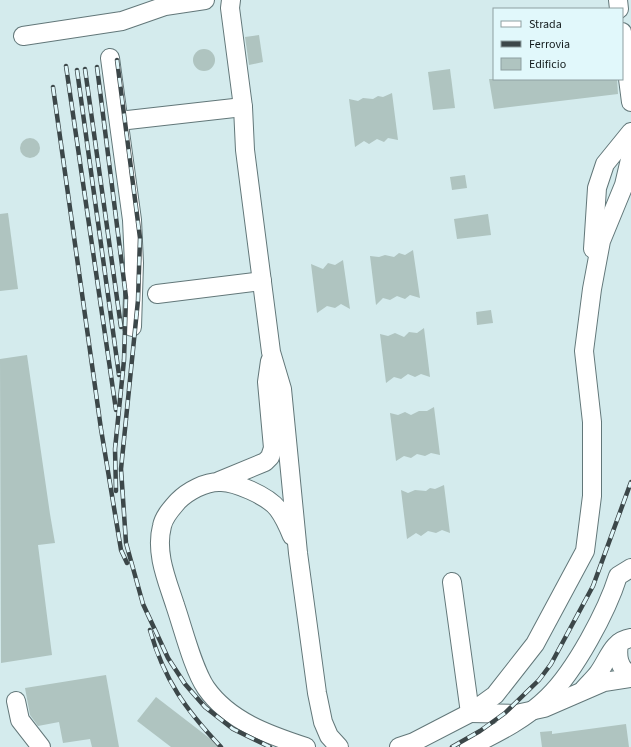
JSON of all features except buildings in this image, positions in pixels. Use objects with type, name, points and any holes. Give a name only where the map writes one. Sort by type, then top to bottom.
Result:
[{"type":"lane","points":[[23,36],[122,21],[165,6],[205,0]]},
{"type":"lane","points":[[231,0],[230,8],[243,107],[245,150],[271,352],[282,389],[298,553],[320,707],[323,722],[335,747]]},
{"type":"lane","points":[[623,40],[631,102]]},
{"type":"lane","points":[[110,58],[132,220],[134,263],[132,327]]},
{"type":"lane","points":[[119,121],[243,107]]},
{"type":"lane","points":[[592,288],[597,188],[605,164],[631,132]]},
{"type":"lane","points":[[399,747],[414,742],[470,713],[495,695],[535,644],[585,551],[592,496],[592,422],[584,351],[592,288],[601,241],[624,186],[631,155]]},
{"type":"lane","points":[[157,294],[262,281]]},
{"type":"lane","points":[[271,352],[268,382],[273,448],[270,457],[264,462],[219,481],[192,490],[182,497],[170,510],[162,525],[160,542],[162,563],[200,677],[213,696],[247,724],[275,737],[306,747]]},
{"type":"lane","points":[[219,481],[259,493],[270,501],[287,523],[298,553]]},
{"type":"lane","points":[[469,747],[497,734],[548,697],[564,678],[610,599],[618,576],[631,568]]},
{"type":"lane","points":[[452,582],[470,713]]},
{"type":"lane","points":[[584,690],[600,671],[610,652],[625,640]]},
{"type":"lane","points":[[625,640],[617,655],[620,665],[631,676]]},
{"type":"lane","points":[[470,713],[516,714],[544,708],[604,682],[631,676]]},
{"type":"lane","points":[[16,701],[20,720],[41,747]]},
{"type":"railway","points":[[117,60],[140,238],[138,300],[121,469],[126,543],[143,604],[168,658],[185,684],[205,707],[233,729],[270,747]]},
{"type":"railway","points":[[66,66],[116,410]]},
{"type":"railway","points":[[97,67],[126,297],[124,360],[115,449],[116,491]]},
{"type":"railway","points":[[85,69],[121,327]]},
{"type":"railway","points":[[77,70],[119,375]]},
{"type":"railway","points":[[53,87],[101,429],[121,550],[127,563]]},
{"type":"railway","points":[[452,747],[480,731],[505,713],[539,680],[551,664],[593,586],[631,482]]},
{"type":"railway","points":[[150,630],[169,679],[187,707],[221,747]]}]
